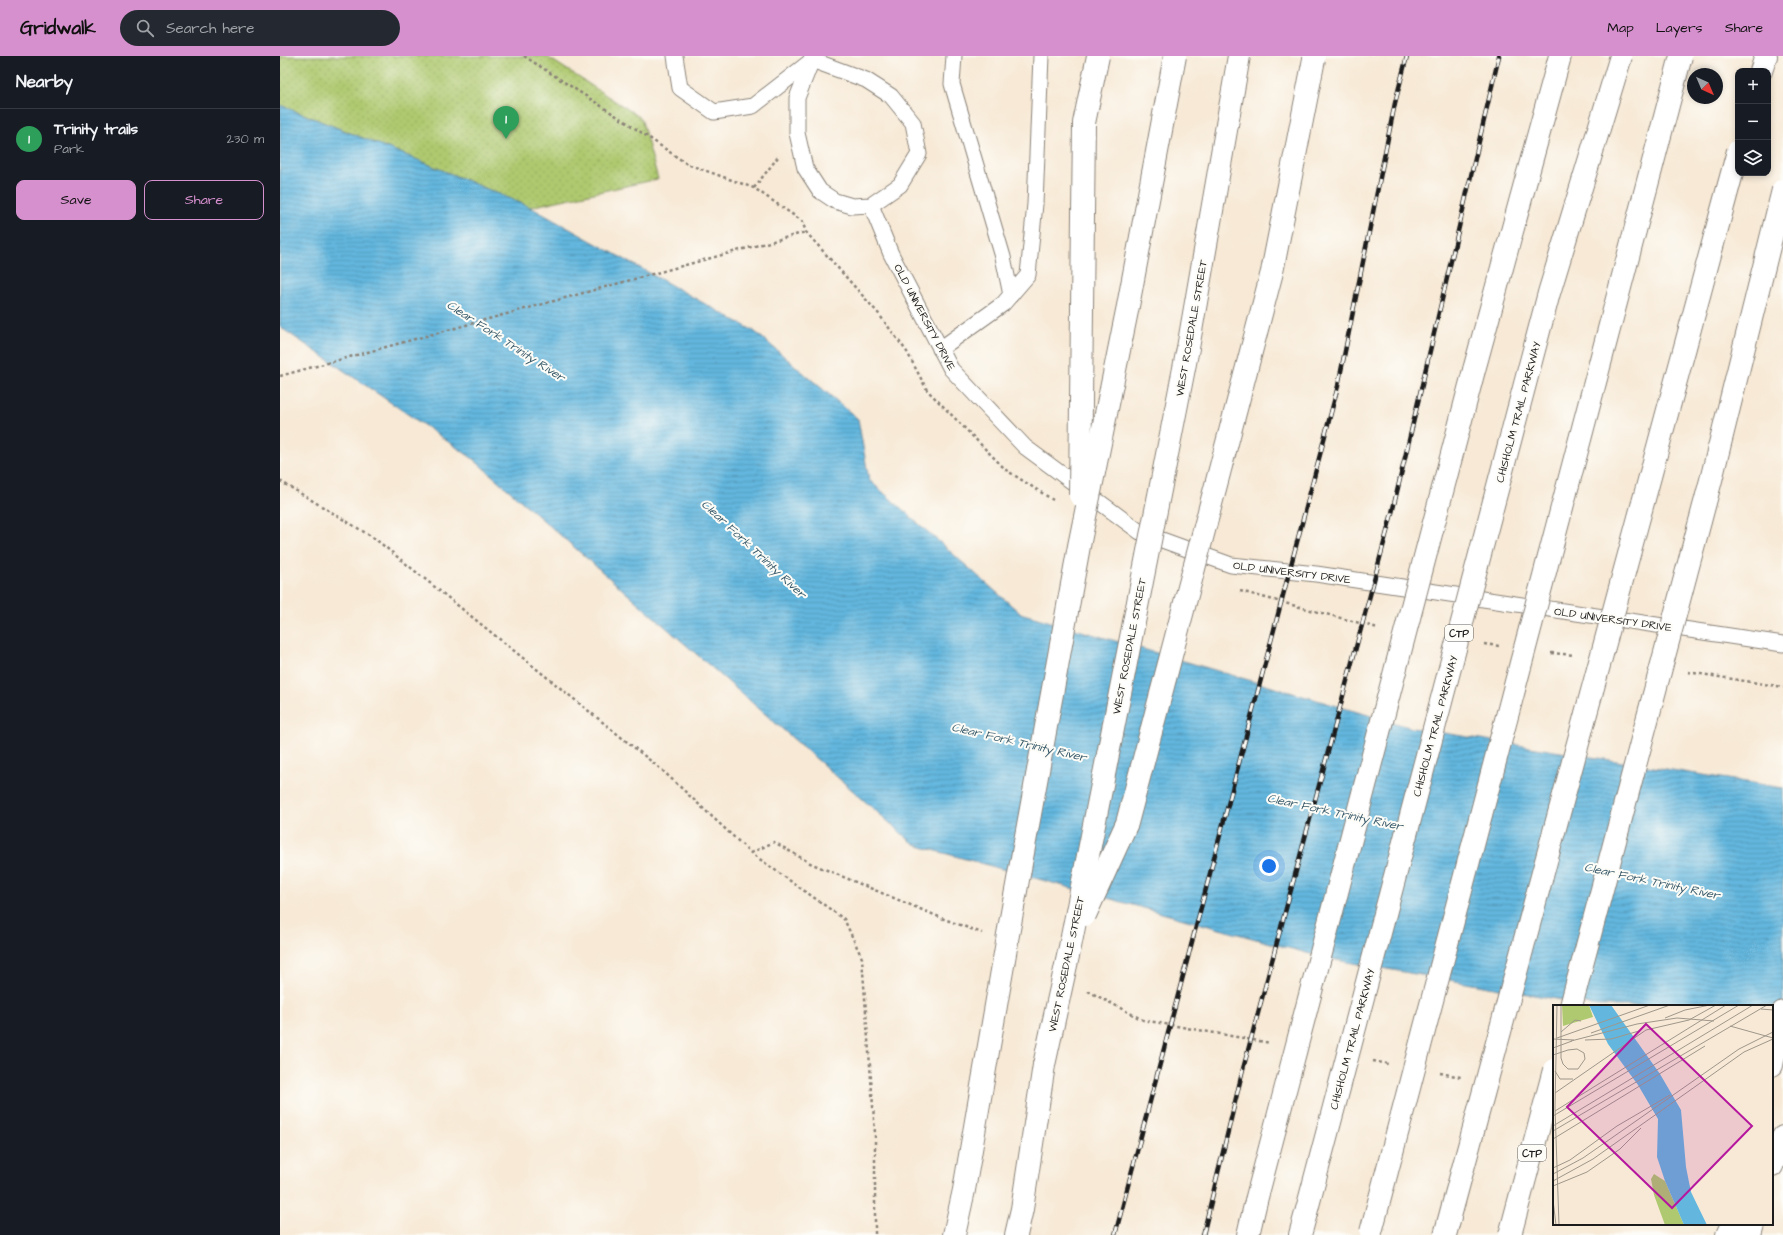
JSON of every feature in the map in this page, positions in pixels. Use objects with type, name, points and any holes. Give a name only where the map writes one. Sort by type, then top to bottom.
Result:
[{"type":"main road","points":[[1079,546],[1084,123],[1098,56]]},
{"type":"main road","points":[[954,1235],[964,1190],[1007,941],[1079,546],[1128,306],[1175,56]]},
{"type":"main road","name":"WEST ROSEDALE STREET","points":[[1016,1235],[1022,1209],[1044,1065],[1070,947],[1188,348],[1239,56]]},
{"type":"main road","points":[[1248,1235],[1474,370],[1560,56]]},
{"type":"main road","name":"CHISHOLM TRAIL PARKWAY","points":[[1300,1235],[1549,294],[1621,56]]},
{"type":"main road","points":[[1370,1233],[1681,56]]},
{"type":"main road","points":[[1762,68],[1766,56]]},
{"type":"main road","points":[[1070,947],[1127,823],[1272,272],[1314,58]]},
{"type":"main road","points":[[1445,1235],[1735,162]]},
{"type":"main road","points":[[1571,1005],[1711,480],[1783,190]]},
{"type":"main road","points":[[1773,1060],[1783,1012]]},
{"type":"main road","name":"CTP","points":[[1510,1235],[1553,1074]]},
{"type":"main road","points":[[1773,1163],[1783,1137]]},
{"type":"main road","points":[[1727,1235],[1732,1225]]},
{"type":"main road","points":[[1750,1235],[1753,1225]]},
{"type":"lane","points":[[675,56],[680,88],[714,112],[753,106],[811,58]]},
{"type":"lane","points":[[954,56],[952,84],[1002,257],[1011,294]]},
{"type":"lane","points":[[940,349],[1003,304],[1028,275],[1035,204],[1041,56]]},
{"type":"lane","points":[[811,58],[866,80],[891,96],[913,124],[919,154],[900,185],[871,205],[852,206],[835,201],[820,191],[806,168],[797,133],[797,98],[811,58]]},
{"type":"lane","name":"OLD UNIVERSITY DRIVE","points":[[871,205],[891,254],[951,369],[1031,452],[1140,532],[1231,565],[1324,576],[1783,644]]},
{"type":"path","points":[[754,188],[797,133]]},
{"type":"path","points":[[280,376],[806,232]]},
{"type":"path","points":[[280,481],[374,538],[662,770],[751,853],[844,919],[862,958],[875,1133],[874,1235]]},
{"type":"path","points":[[751,853],[774,842],[816,866],[944,919],[1007,941]]},
{"type":"green space","points":[[280,56],[546,56],[641,118],[658,179],[530,207],[418,160],[280,105]]},
{"type":"water","name":"Clear Fork Trinity River","points":[[280,105],[418,160],[530,207],[754,331],[858,419],[869,480],[1020,613],[1412,728],[1783,788],[1783,1040],[1773,1038],[1773,1005],[1590,1005],[1325,958],[915,845],[472,458],[280,327]]},
{"type":"railway","points":[[1115,1235],[1338,386],[1395,103],[1407,56]]},
{"type":"railway","points":[[1203,1235],[1243,1069],[1392,513],[1499,56]]},
{"type":"place","name":"Trinity trails","points":[[506,139]]}]
